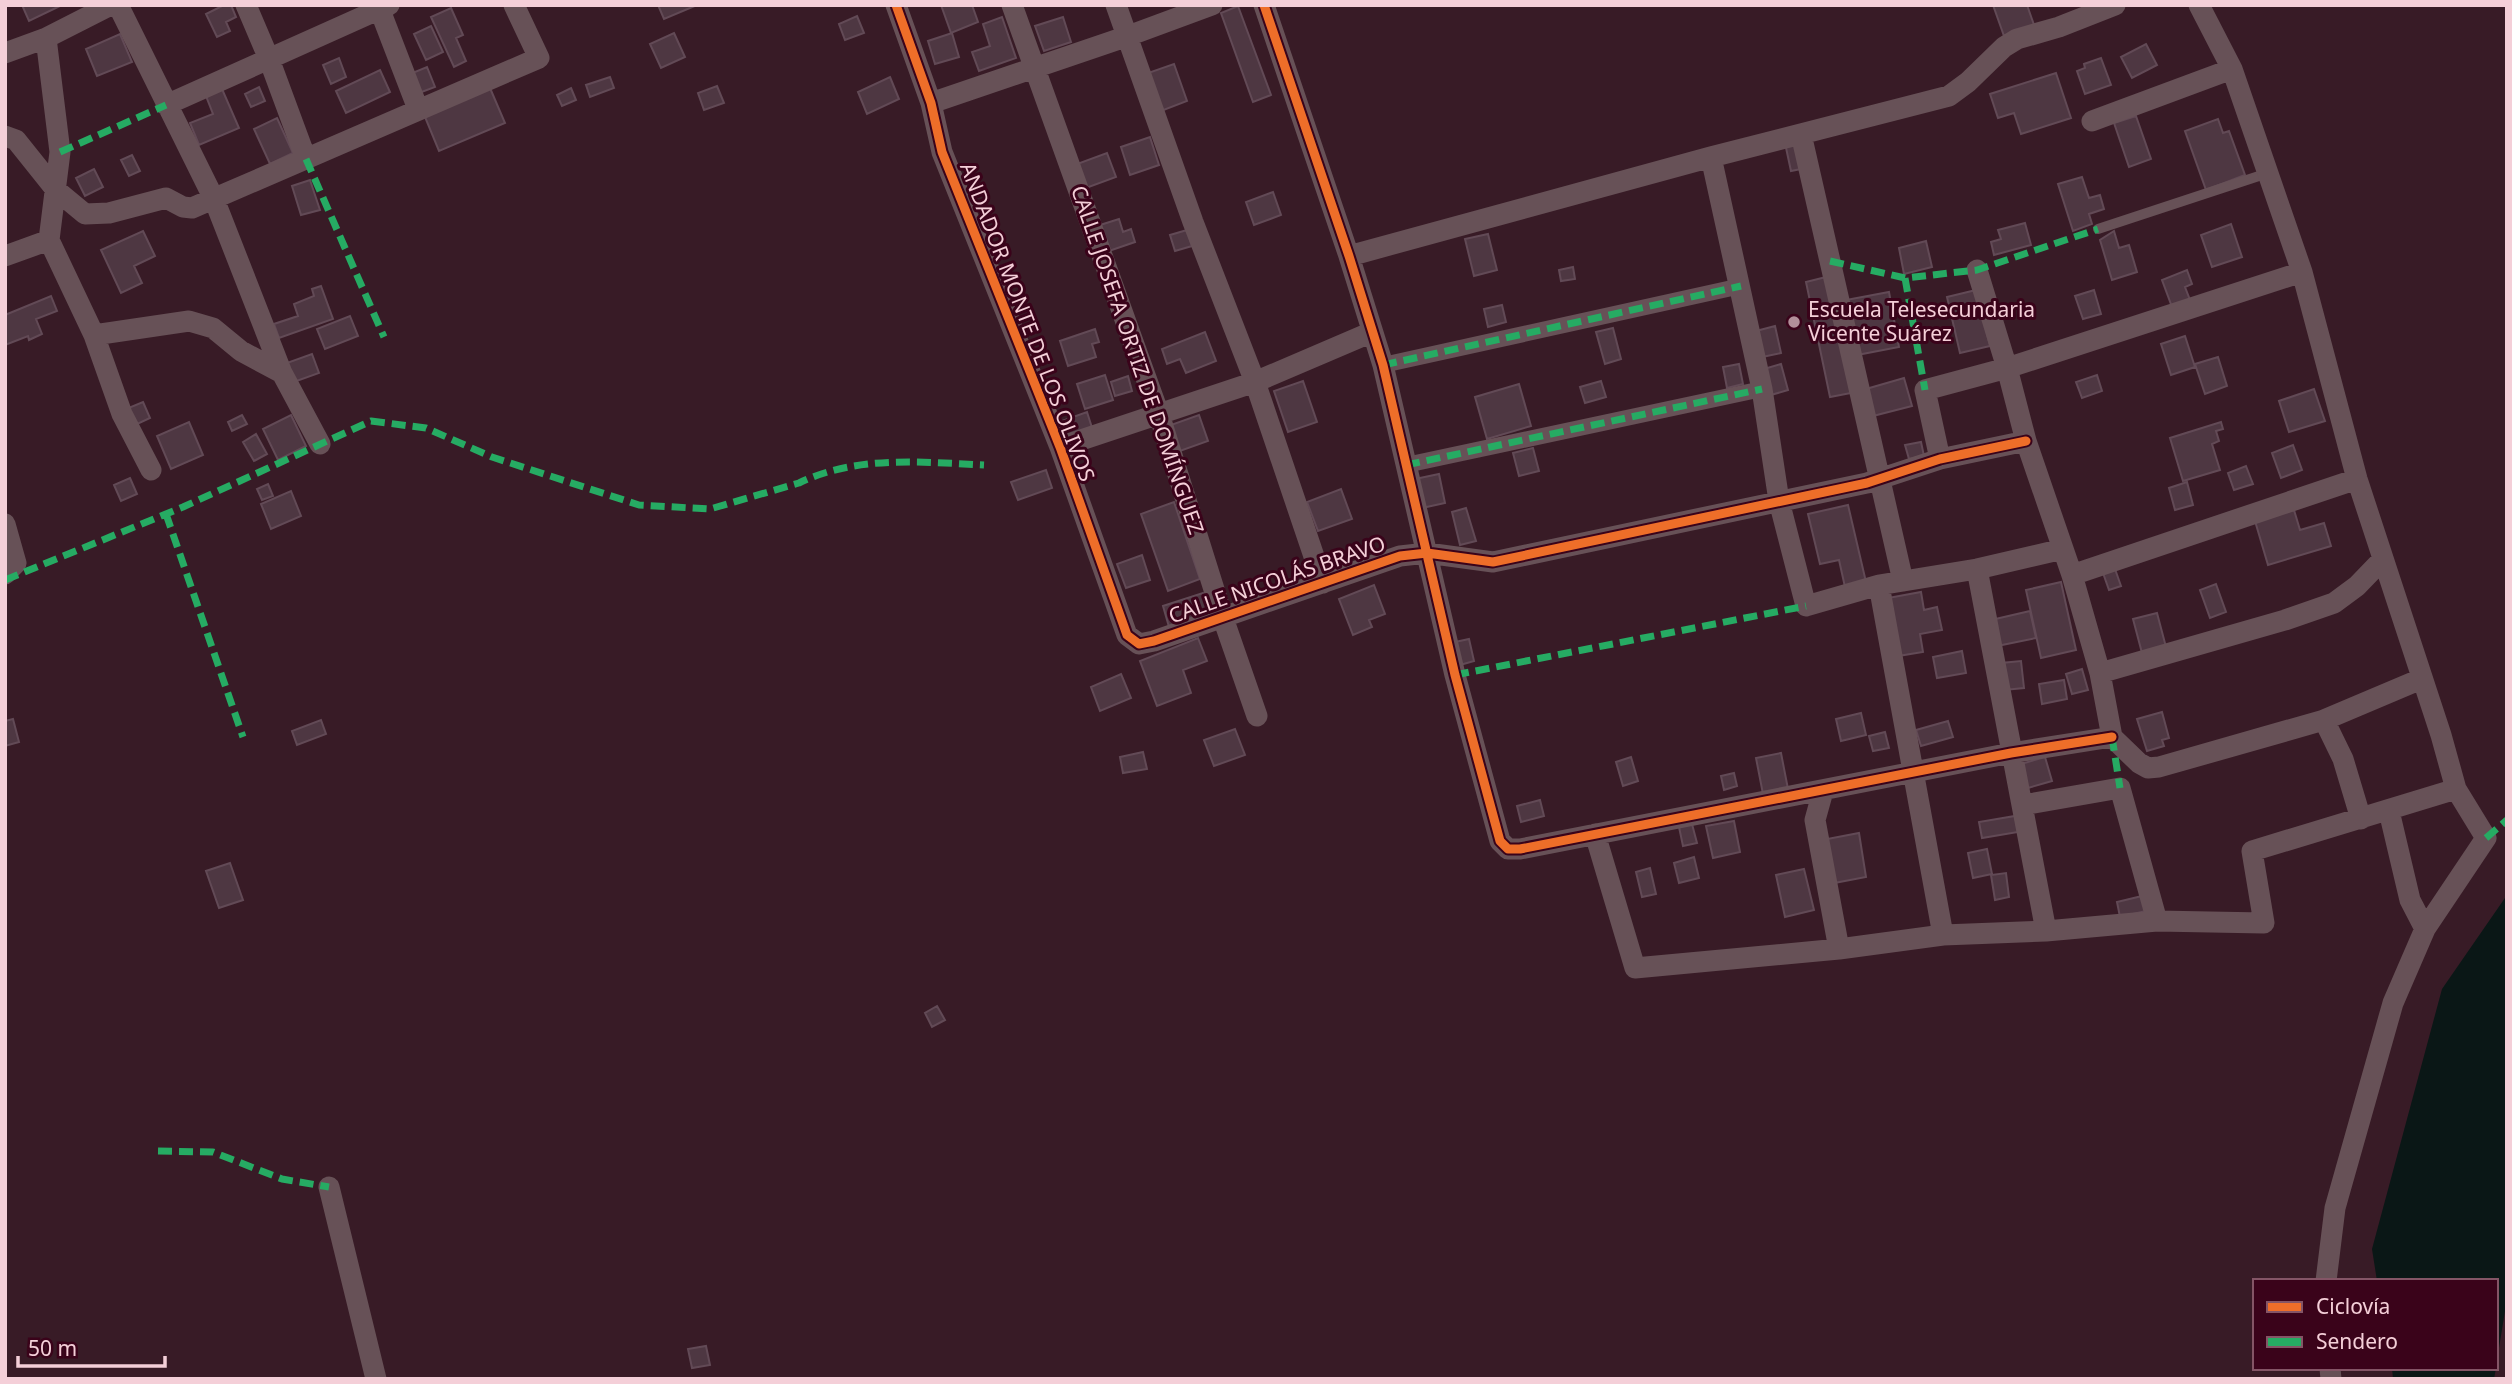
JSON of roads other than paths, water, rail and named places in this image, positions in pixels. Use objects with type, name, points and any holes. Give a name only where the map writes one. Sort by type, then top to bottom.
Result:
[{"type":"street","points":[[5,53],[46,38],[111,5]]},
{"type":"street","points":[[118,5],[214,199],[282,373],[320,444]]},
{"type":"street","points":[[246,5],[306,159]]},
{"type":"street","points":[[5,136],[16,140],[56,190],[85,214],[109,213],[166,198],[183,207],[192,208],[539,58],[514,5]]},
{"type":"street","name":"ANDADOR MONTE DE LOS OLIVOS","points":[[896,5],[931,103],[942,152],[1059,447],[1126,635],[1139,644]]},
{"type":"street","name":"CALLE JOSEFA ORTIZ DE DOMÍNGUEZ","points":[[1012,5],[1159,414],[1257,716]]},
{"type":"street","points":[[1116,5],[1193,222],[1255,382],[1323,583]]},
{"type":"street","points":[[931,103],[1212,5]]},
{"type":"street","points":[[1264,5],[1383,365],[1455,676],[1500,841],[1508,849],[1520,849],[2011,753],[2112,737]]},
{"type":"street","points":[[1349,256],[1711,157],[1949,96],[1968,82],[2004,47],[2017,39],[2059,27],[2115,5]]},
{"type":"street","points":[[2199,5],[2232,69],[2302,272],[2357,479],[2441,735],[2456,789],[2486,838],[2425,929],[2393,1003],[2335,1208],[2326,1279]]},
{"type":"street","points":[[166,105],[382,7],[418,109]]},
{"type":"street","points":[[46,38],[60,152],[49,240],[94,335],[122,414],[151,470]]},
{"type":"street","points":[[2092,121],[2232,69]]},
{"type":"street","points":[[1801,134],[1903,581]]},
{"type":"street","points":[[1711,157],[1762,388],[1779,501],[1806,606],[1879,585],[1977,569],[2063,549]]},
{"type":"street","points":[[5,256],[49,240]]},
{"type":"street","points":[[1977,270],[2026,441],[2063,549],[2100,673],[2112,737],[2139,764],[2148,768],[2159,768],[2324,720],[2421,679]]},
{"type":"street","points":[[1940,459],[1925,390],[2007,368],[2302,272]]},
{"type":"street","points":[[1383,365],[1741,286]]},
{"type":"street","points":[[94,335],[189,321],[213,328],[241,351],[282,373]]},
{"type":"street","points":[[1059,447],[1255,382],[1372,332]]},
{"type":"street","points":[[1406,465],[1762,388]]},
{"type":"street","name":"CALLE NICOLÁS BRAVO","points":[[1139,644],[1223,618],[1400,556],[1427,553],[1493,562],[1867,483],[1940,459],[2026,441]]},
{"type":"street","points":[[2071,575],[2357,479]]},
{"type":"street","points":[[5,524],[16,563],[5,574]]},
{"type":"street","points":[[2100,673],[2285,620],[2334,603],[2357,586],[2384,559]]},
{"type":"street","points":[[1977,569],[2046,931]]},
{"type":"street","points":[[1879,585],[1943,935]]},
{"type":"street","points":[[2324,720],[2343,759],[2361,819]]},
{"type":"street","points":[[2024,805],[2120,789],[2157,921]]},
{"type":"street","points":[[1595,834],[1635,968],[1839,949],[1943,935],[2046,931],[2157,921],[2264,923],[2252,851],[2456,789]]},
{"type":"street","points":[[1823,791],[1815,820],[1839,949]]},
{"type":"street","points":[[2389,811],[2410,900],[2425,929]]},
{"type":"street","points":[[329,1187],[376,1379]]},
{"type":"lane","points":[[2098,229],[2268,173]]},
{"type":"place","name":"Escuela Telesecundaria Vicente Suárez","points":[[1794,322]]}]
